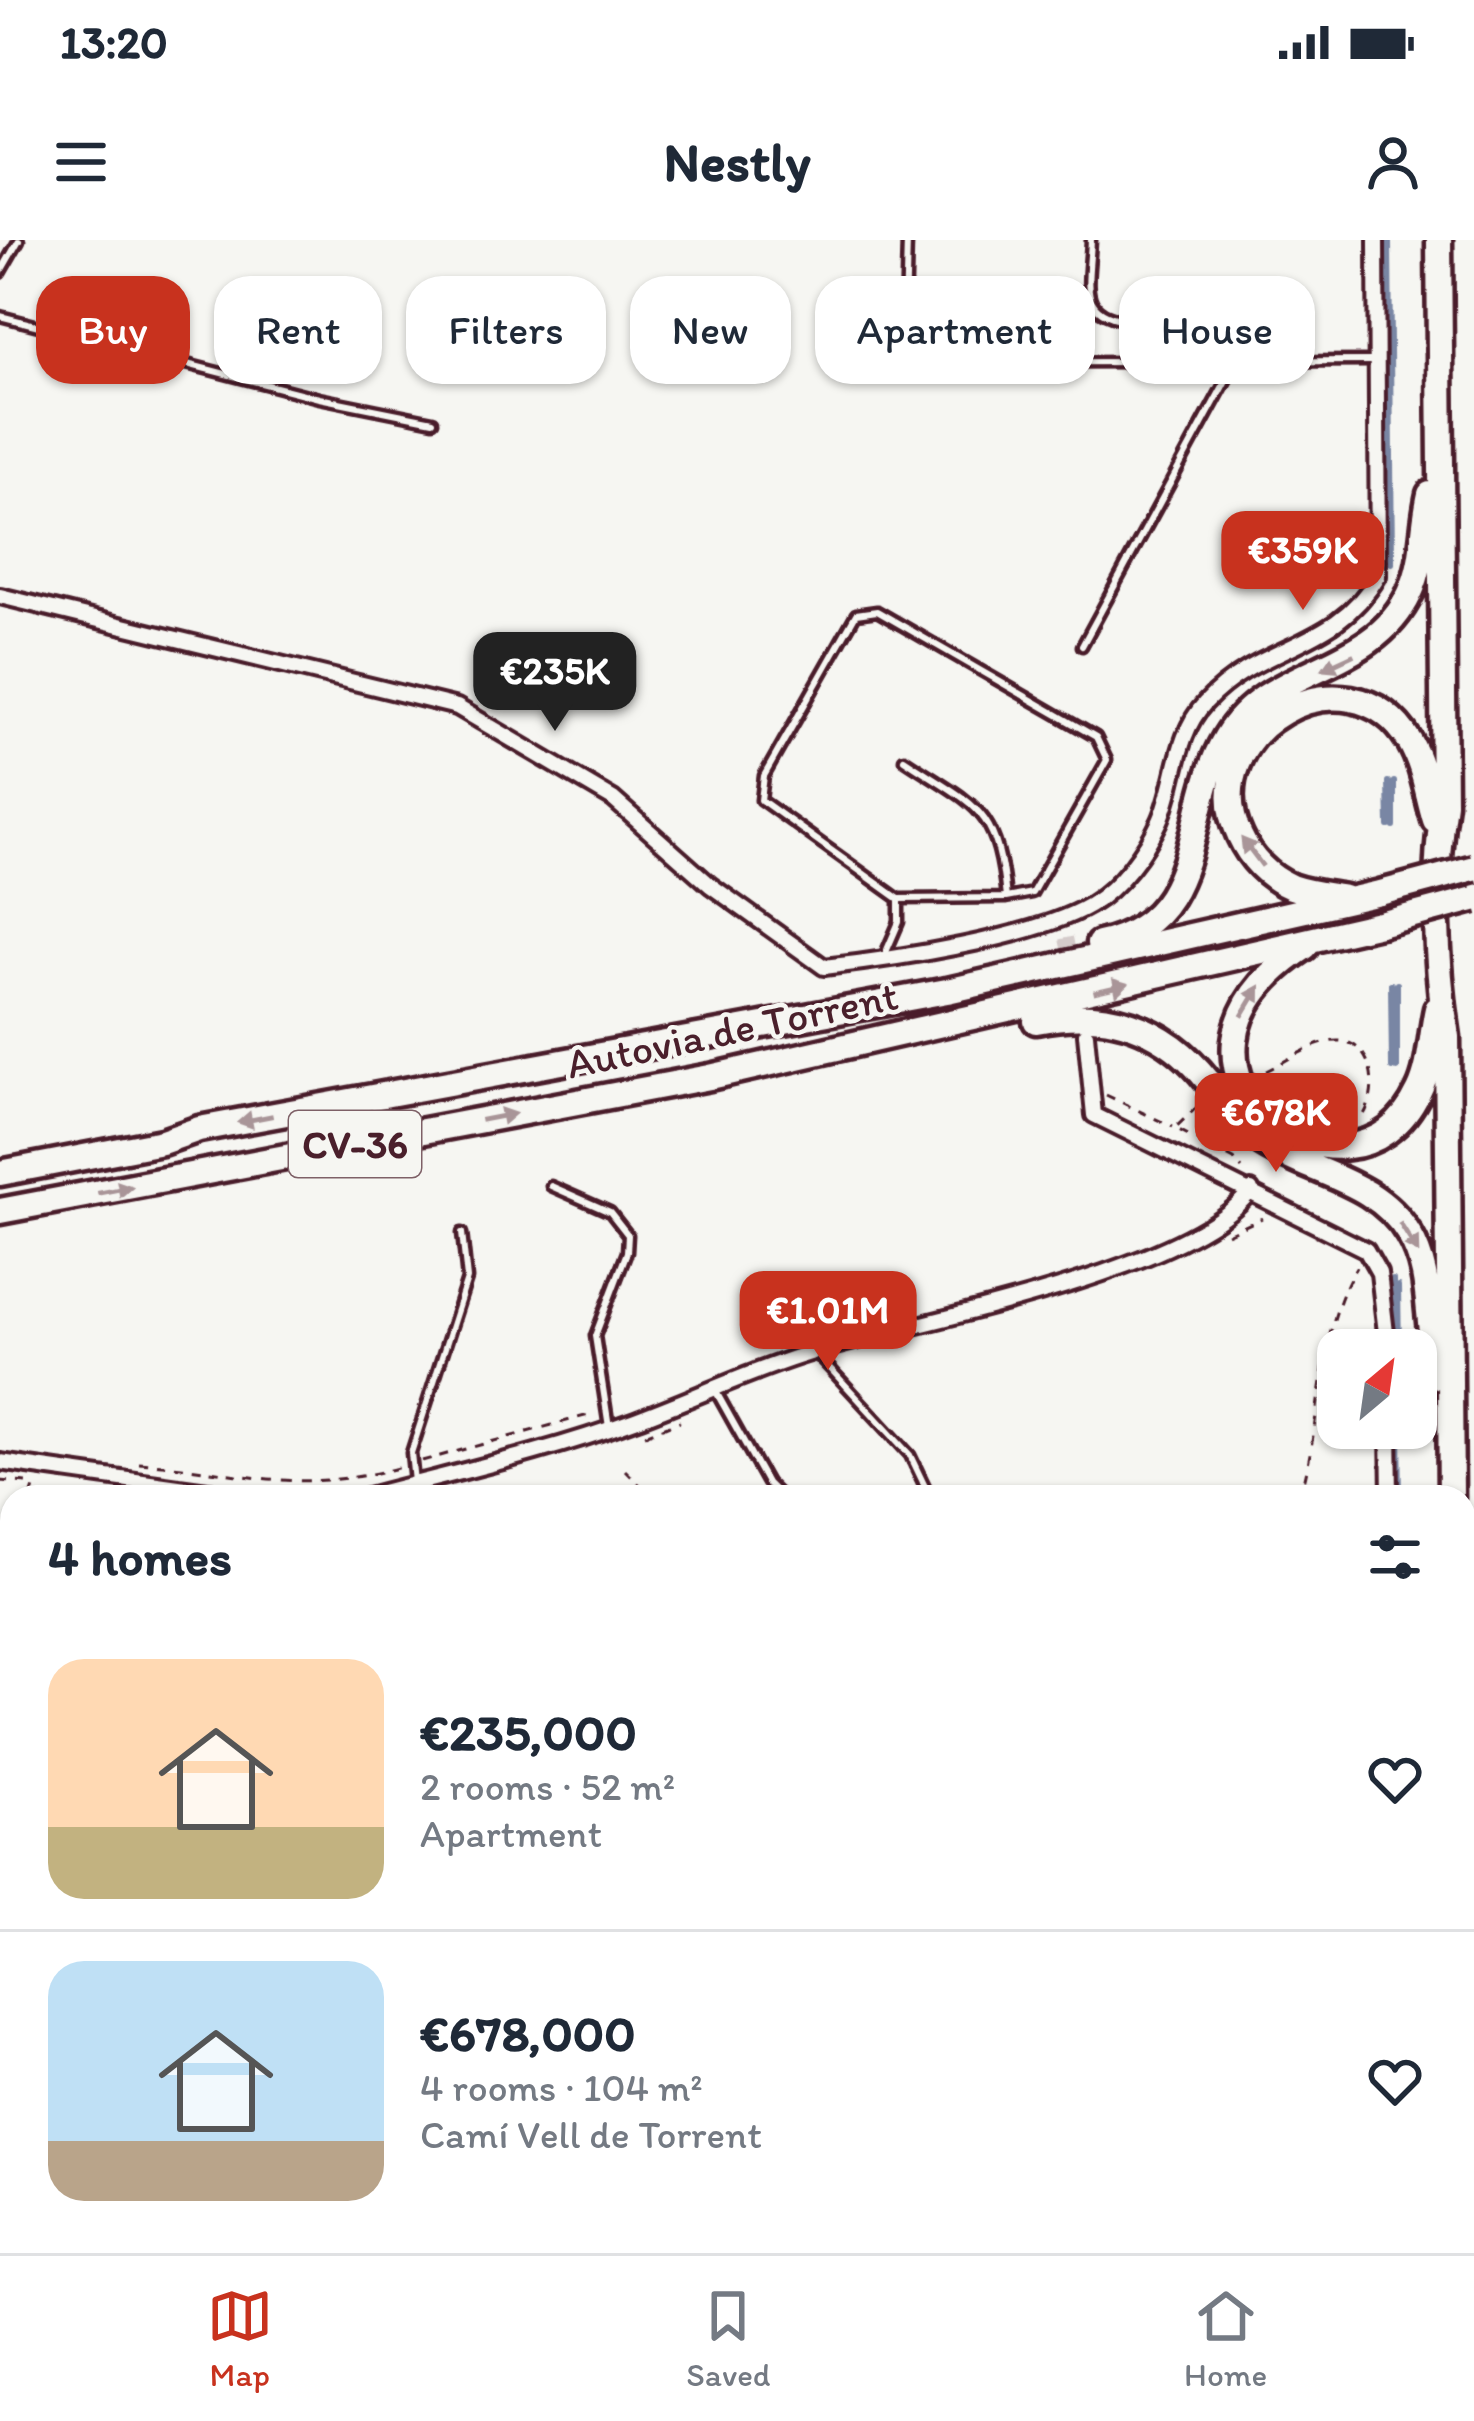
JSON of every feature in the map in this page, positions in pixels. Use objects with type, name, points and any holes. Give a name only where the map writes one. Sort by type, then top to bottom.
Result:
[{"type":"highway","points":[[1439,240],[1444,803],[1439,834],[1441,994],[1447,1037],[1451,1485]]},
{"type":"highway","points":[[906,995],[943,978],[1120,940],[1157,915],[1185,874],[1213,764],[1244,713],[1274,691],[1351,657],[1398,616],[1422,560],[1428,500],[1441,457]]},
{"type":"highway","points":[[1353,900],[1291,887],[1250,855],[1237,830],[1232,779],[1253,734],[1273,716],[1322,697],[1348,697],[1389,717],[1422,768],[1439,834]]},
{"type":"highway","name":"Autovia de Torrent","points":[[0,1173],[162,1142],[200,1129],[947,991],[1353,900],[1474,868]]},
{"type":"highway","name":"Autovia de Torrent","points":[[0,1211],[710,1076],[1318,939],[1474,899]]},
{"type":"highway","points":[[1318,939],[1265,979],[1248,1002],[1235,1040],[1240,1078],[1255,1111],[1294,1138],[1316,1145],[1361,1144],[1404,1113],[1419,1092],[1441,994]]},
{"type":"highway","points":[[710,1076],[754,1078],[1066,1015],[1096,1015],[1156,1033],[1193,1064],[1258,1140],[1356,1185],[1407,1230],[1423,1260],[1435,1360],[1450,1400]]},
{"type":"highway","points":[[0,1157],[157,1127],[200,1129]]},
{"type":"street","points":[[0,596],[457,707],[613,799],[710,885],[824,967],[883,960],[1061,918],[1094,903],[1140,856],[1162,817],[1190,722],[1206,702],[1232,679],[1284,648],[1337,625],[1361,607],[1378,576],[1376,240]]},
{"type":"street","points":[[1061,918],[1066,938]]},
{"type":"street","points":[[1086,1034],[1094,1115],[1250,1183],[1366,1250],[1379,1274],[1386,1329]]},
{"type":"street","points":[[405,1485],[609,1427],[814,1352],[1061,1287],[1216,1226],[1250,1183]]},
{"type":"street","points":[[1389,1449],[1390,1485]]},
{"type":"street","points":[[0,1462],[164,1485]]},
{"type":"lane","points":[[0,273],[19,240]]},
{"type":"lane","points":[[907,240],[904,355],[913,363],[1119,362]]},
{"type":"lane","points":[[1091,240],[1089,298],[1095,311],[1106,319],[1119,320]]},
{"type":"lane","points":[[0,316],[319,398],[433,421]]},
{"type":"lane","points":[[1315,361],[1378,361]]},
{"type":"lane","points":[[1082,646],[1224,384]]},
{"type":"lane","points":[[877,611],[1096,737],[1107,760],[1032,892],[1006,898],[899,899],[760,800],[764,776],[856,614],[877,611]]},
{"type":"lane","points":[[904,759],[983,812],[1000,844],[1006,898]]},
{"type":"lane","points":[[883,960],[899,922],[899,899]]},
{"type":"lane","points":[[551,1186],[610,1212],[628,1235],[628,1252],[595,1336],[609,1427]]},
{"type":"lane","points":[[415,1482],[411,1453],[467,1280],[462,1233]]},
{"type":"lane","points":[[814,1352],[910,1455],[924,1485]]},
{"type":"lane","points":[[713,1386],[769,1485]]},
{"type":"path","points":[[1266,1072],[1324,1043],[1354,1047],[1373,1070],[1375,1085],[1368,1110],[1349,1127]]},
{"type":"path","points":[[1106,1095],[1234,1159],[1250,1183]]},
{"type":"path","points":[[1174,1128],[1202,1102]]},
{"type":"path","points":[[1304,1485],[1315,1448],[1315,1417],[1341,1292],[1366,1250]]},
{"type":"path","points":[[419,1462],[605,1410]]},
{"type":"path","points":[[134,1468],[144,1463],[304,1484],[347,1481],[401,1467]]},
{"type":"path","points":[[625,1470],[640,1485]]},
{"type":"waterway","points":[[1384,240],[1387,563]]},
{"type":"waterway","points":[[1389,240],[1392,563]]},
{"type":"waterway","points":[[1388,782],[1389,826]]},
{"type":"waterway","points":[[1394,782],[1394,827]]},
{"type":"waterway","points":[[1391,984],[1392,1068]]},
{"type":"waterway","points":[[1397,984],[1397,1068]]},
{"type":"waterway","points":[[1393,1280],[1393,1329]]},
{"type":"waterway","points":[[1398,1286],[1399,1329]]},
{"type":"waterway","points":[[1399,1449],[1400,1485]]},
{"type":"tunnel","points":[[1066,938],[1079,999]]}]
